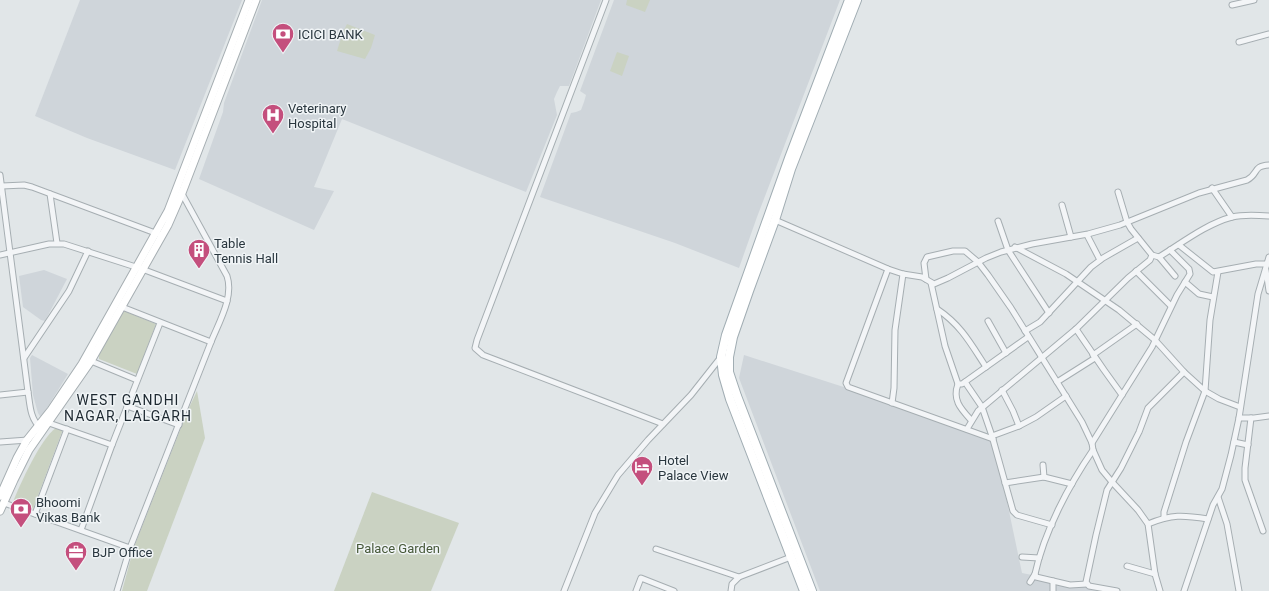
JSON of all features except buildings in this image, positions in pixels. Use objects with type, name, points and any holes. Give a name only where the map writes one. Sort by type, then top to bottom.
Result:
[{"type":"main road","points":[[804,591],[730,399],[722,374],[720,358],[726,335],[789,158],[849,0]]},
{"type":"main road","points":[[812,591],[739,403],[729,372],[729,357],[733,337],[775,220],[791,169],[857,0]]},
{"type":"street","points":[[159,235],[249,0]]},
{"type":"street","points":[[2,500],[22,461],[37,439],[40,428],[82,364],[140,268],[182,193],[256,0]]},
{"type":"street","points":[[606,0],[475,348],[483,355],[663,424]]},
{"type":"street","points":[[1232,5],[1254,0]]},
{"type":"street","points":[[1239,42],[1269,34]]},
{"type":"street","points":[[775,220],[888,269],[926,279],[931,283],[937,284],[978,262],[1015,247],[1087,235],[1127,222],[1212,188],[1247,180],[1252,178],[1255,171],[1260,166],[1269,165]]},
{"type":"street","points":[[0,175],[2,186],[2,211],[10,253],[28,392],[33,417],[40,428]]},
{"type":"street","points":[[2,186],[24,185],[32,187],[159,235]]},
{"type":"street","points":[[117,591],[130,548],[227,301],[229,290],[227,276],[178,186]]},
{"type":"street","points":[[1212,188],[1232,217]]},
{"type":"street","points":[[1118,192],[1127,222],[1152,256],[1159,257],[1208,227],[1232,217],[1249,215],[1269,216]]},
{"type":"street","points":[[50,194],[57,243]]},
{"type":"street","points":[[1062,205],[1071,238]]},
{"type":"street","points":[[998,221],[1008,250],[1049,313]]},
{"type":"street","points":[[1087,235],[1100,260]]},
{"type":"street","points":[[1025,331],[1040,322],[1091,267],[1100,260],[1138,238]]},
{"type":"street","points":[[0,255],[57,243],[88,251],[140,268],[227,301]]},
{"type":"street","points":[[1179,245],[1210,271],[1218,272],[1246,266],[1268,264]]},
{"type":"street","points":[[1015,247],[1066,274],[1104,300],[1137,324],[1155,340],[1184,372],[1205,391],[1219,399],[1240,407]]},
{"type":"street","points":[[1092,443],[1155,340],[1171,306],[1190,274],[1190,269],[1170,250]]},
{"type":"street","points":[[24,358],[69,291],[88,251]]},
{"type":"street","points":[[926,279],[924,263],[927,257],[952,251],[965,251],[978,262],[988,275],[1011,308],[1066,396],[1092,443],[1093,450],[1102,470],[1138,510],[1148,524],[1155,574],[1160,591]]},
{"type":"street","points":[[967,429],[974,414],[1076,329],[1104,300],[1150,260],[1152,256]]},
{"type":"street","points":[[1159,257],[1175,276]]},
{"type":"street","points":[[1184,591],[1213,505],[1218,497],[1234,442],[1258,294],[1269,257]]},
{"type":"street","points":[[0,511],[2,500],[17,458],[27,440],[40,428],[49,423],[91,361],[122,307],[140,268]]},
{"type":"street","points":[[888,269],[846,383],[850,389],[993,438],[1036,417],[1066,396]]},
{"type":"street","points":[[1266,270],[1269,291]]},
{"type":"street","points":[[1136,271],[1171,306]]},
{"type":"street","points":[[1164,518],[1164,512],[1186,442],[1205,391],[1210,320],[1218,272]]},
{"type":"street","points":[[892,403],[894,388],[894,330],[903,274]]},
{"type":"street","points":[[1185,282],[1199,294],[1213,297]]},
{"type":"street","points":[[931,283],[945,346],[958,384],[956,394],[957,403],[971,420]]},
{"type":"street","points":[[122,307],[211,342]]},
{"type":"street","points":[[937,309],[953,320],[986,367]]},
{"type":"street","points":[[988,321],[1006,353]]},
{"type":"street","points":[[81,530],[112,445],[160,323]]},
{"type":"street","points":[[1057,382],[1094,357],[1137,324]]},
{"type":"street","points":[[1076,329],[1094,357],[1122,395]]},
{"type":"street","points":[[958,384],[965,382],[1028,337]]},
{"type":"street","points":[[564,591],[595,513],[618,475],[690,395],[720,358]]},
{"type":"street","points":[[91,361],[137,380]]},
{"type":"street","points":[[1087,584],[1097,528],[1107,490],[1121,468],[1139,432],[1148,408],[1153,401],[1184,372]]},
{"type":"street","points":[[965,382],[982,407],[993,438],[1015,514],[1052,525]]},
{"type":"street","points":[[1002,390],[1019,426]]},
{"type":"street","points":[[0,395],[28,392]]},
{"type":"street","points":[[127,406],[179,425]]},
{"type":"street","points":[[1239,418],[1269,416]]},
{"type":"street","points":[[1251,418],[1245,480],[1263,531]]},
{"type":"street","points":[[49,423],[112,445]]},
{"type":"street","points":[[35,514],[67,429]]},
{"type":"street","points":[[0,442],[37,439]]},
{"type":"street","points":[[1234,442],[1248,445]]},
{"type":"street","points":[[1030,582],[1035,574],[1052,525],[1072,484],[1093,450]]},
{"type":"street","points":[[1043,465],[1044,477]]},
{"type":"street","points":[[1005,483],[1044,477],[1072,484]]},
{"type":"street","points":[[1218,497],[1227,524],[1239,591]]},
{"type":"street","points":[[2,500],[35,514],[130,548]]},
{"type":"street","points":[[1148,524],[1164,518],[1182,515],[1208,519]]},
{"type":"street","points":[[656,549],[739,578]]},
{"type":"street","points":[[731,591],[732,584],[739,578],[791,557]]},
{"type":"street","points":[[1022,557],[1040,558]]},
{"type":"street","points":[[1127,566],[1155,574]]},
{"type":"street","points":[[1035,574],[1036,576],[1070,585],[1087,584],[1118,591]]},
{"type":"street","points":[[636,591],[641,578],[674,591]]},
{"type":"street","points":[[1053,581],[1053,591]]},
{"type":"street","points":[[732,584],[735,591]]},
{"type":"shaded area","points":[[80,0],[242,0],[175,170],[87,138],[35,116]]},
{"type":"shaded area","points":[[262,0],[601,0],[569,86],[560,86],[554,99],[557,115],[526,192],[342,119],[314,187],[334,191],[314,230],[199,179],[223,112],[224,103]]},
{"type":"shaded area","points":[[614,0],[840,0],[739,268],[675,243],[540,197],[571,113],[581,110],[586,95],[580,91]]},
{"type":"shaded area","points":[[44,270],[67,279],[45,321],[41,320],[23,307],[19,276]]},
{"type":"shaded area","points":[[32,355],[68,374],[42,416],[38,413],[33,395],[30,358]]},
{"type":"shaded area","points":[[744,355],[993,435],[1022,573],[1112,591],[820,591],[739,378]]},
{"type":"green space","points":[[627,0],[650,0],[645,12],[626,5]]},
{"type":"green space","points":[[347,24],[375,35],[371,48],[365,59],[337,51]]},
{"type":"green space","points":[[617,52],[629,56],[622,76],[610,71]]},
{"type":"green space","points":[[124,311],[156,324],[137,374],[99,359],[99,354]]},
{"type":"green space","points":[[197,391],[205,438],[147,591],[122,591],[134,547],[188,410]]},
{"type":"green space","points":[[56,428],[62,429],[62,432],[33,509],[13,502],[38,451],[50,433]]},
{"type":"green space","name":"Palace Garden","points":[[372,492],[459,523],[431,591],[334,591]]},
{"type":"place","name":"ICICI BANK","points":[[283,54]]},
{"type":"place","name":"Veterinary Hospital","points":[[273,134]]},
{"type":"place","name":"Table Tennis Hall","points":[[199,270]]},
{"type":"place","name":"Hotel Palace View","points":[[642,486]]},
{"type":"place","name":"Bhoomi Vikas Bank","points":[[21,528]]},
{"type":"place","name":"BJP Office","points":[[76,572]]},
{"type":"district","name":"WEST GANDHI NAGAR, LALGARH","points":[[128,408]]}]
